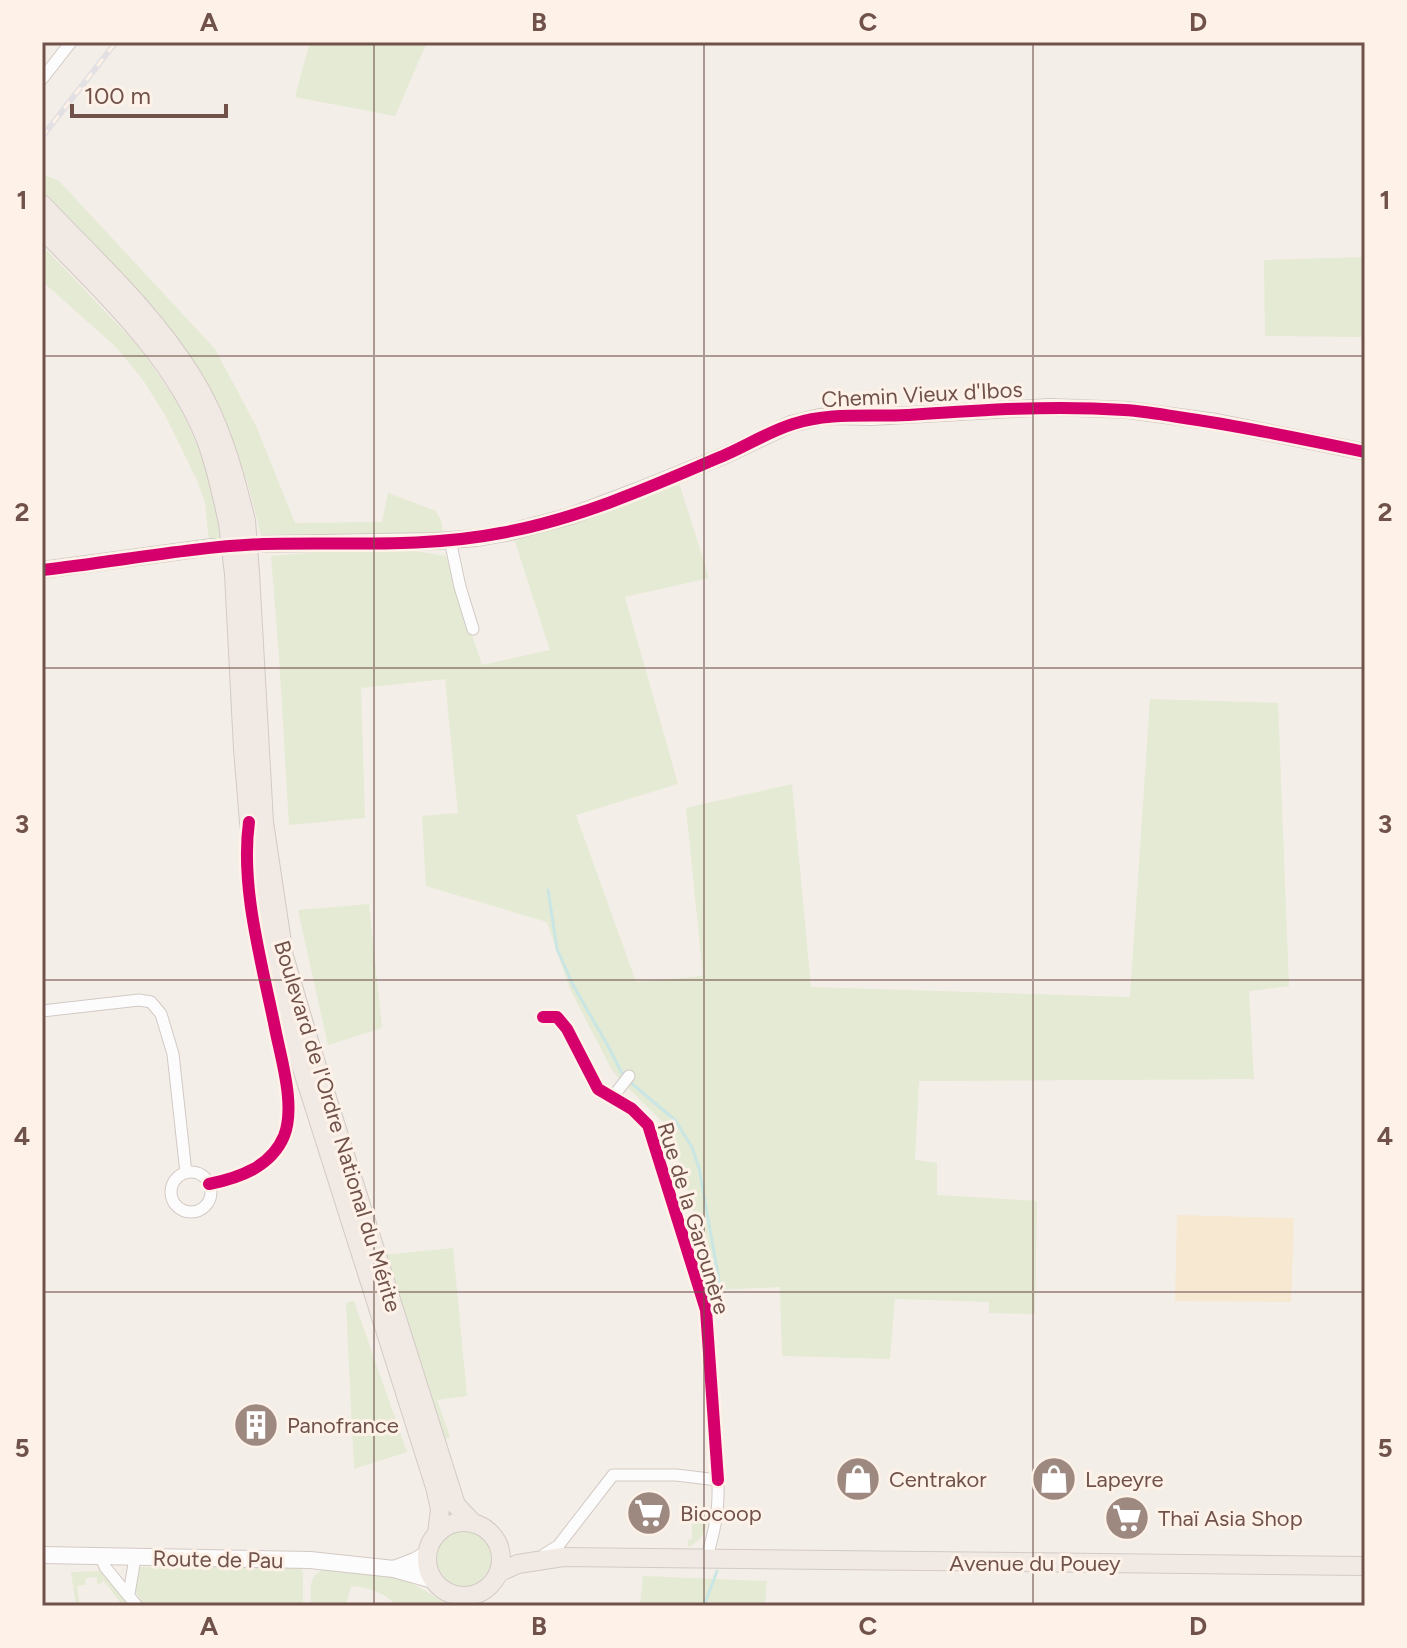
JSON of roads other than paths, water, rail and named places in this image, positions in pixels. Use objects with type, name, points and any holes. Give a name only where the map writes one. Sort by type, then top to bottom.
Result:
[{"type":"main road","name":"Boulevard de l'Ordre National du Mérite","points":[[42,204],[62,238],[173,377],[192,410],[237,522],[264,822],[284,956],[456,1505],[474,1524]]},
{"type":"main road","name":"Boulevard de l'Ordre National du Mérite","points":[[42,229],[62,238]]},
{"type":"main road","name":"Boulevard de l'Ordre National du Mérite","points":[[242,573],[243,749],[249,822],[263,921],[281,997],[435,1487],[440,1509],[437,1533]]},
{"type":"main road","points":[[433,1580],[427,1554],[437,1533],[454,1523],[474,1524]]},
{"type":"main road","name":"Route de Pau","points":[[474,1524],[484,1528],[497,1544],[514,1551],[554,1556],[706,1560]]},
{"type":"main road","points":[[490,1589],[500,1564],[497,1544]]},
{"type":"main road","name":"Route de Pau","points":[[433,1580],[461,1601],[490,1589],[518,1564],[554,1556]]},
{"type":"main road","name":"Avenue du Pouey","points":[[706,1560],[1365,1566]]},
{"type":"street","points":[[42,79],[71,42]]},
{"type":"street","name":"Chemin Vieux d'Ibos","points":[[264,544],[450,540],[506,533],[571,516],[726,455],[791,424],[835,416],[871,417],[1051,407],[1128,410],[1216,422],[1365,452]]},
{"type":"street","points":[[450,540],[473,629]]},
{"type":"street","points":[[42,570],[212,547]]},
{"type":"street","points":[[209,1184],[261,1165],[280,1145],[288,1118],[288,1098],[253,918],[245,849],[249,822]]},
{"type":"street","points":[[42,1011],[139,1000],[155,1005],[161,1014],[175,1067],[186,1173]]},
{"type":"street","name":"Rue de la Garounère","points":[[543,1017],[557,1017],[567,1029],[598,1089],[632,1109],[648,1125],[706,1310],[719,1506],[706,1560]]},
{"type":"street","points":[[612,1098],[627,1078]]},
{"type":"street","points":[[186,1173],[200,1174],[209,1184],[211,1197],[198,1211],[186,1211],[175,1204],[172,1192],[176,1180],[186,1173]]},
{"type":"street","points":[[554,1556],[558,1546],[613,1475],[676,1475],[718,1480]]},
{"type":"street","points":[[394,1569],[427,1554]]},
{"type":"street","name":"Route de Pau","points":[[42,1555],[310,1560],[394,1569],[433,1580]]},
{"type":"street","points":[[101,1557],[105,1567],[137,1606]]},
{"type":"street","points":[[129,1594],[135,1558]]},
{"type":"waterway","points":[[548,890],[557,949],[573,985],[624,1077]]},
{"type":"waterway","points":[[630,1082],[675,1120],[692,1147],[699,1168],[720,1286]]},
{"type":"waterway","points":[[704,1606],[717,1571]]},
{"type":"railway","points":[[42,137],[116,42]]},
{"type":"place","name":"Panofrance","points":[[256,1425]]},
{"type":"place","name":"Centrakor","points":[[858,1479]]},
{"type":"place","name":"Lapeyre","points":[[1054,1479]]},
{"type":"place","name":"Biocoop","points":[[649,1513]]},
{"type":"place","name":"Thaï Asia Shop","points":[[1127,1518]]}]
